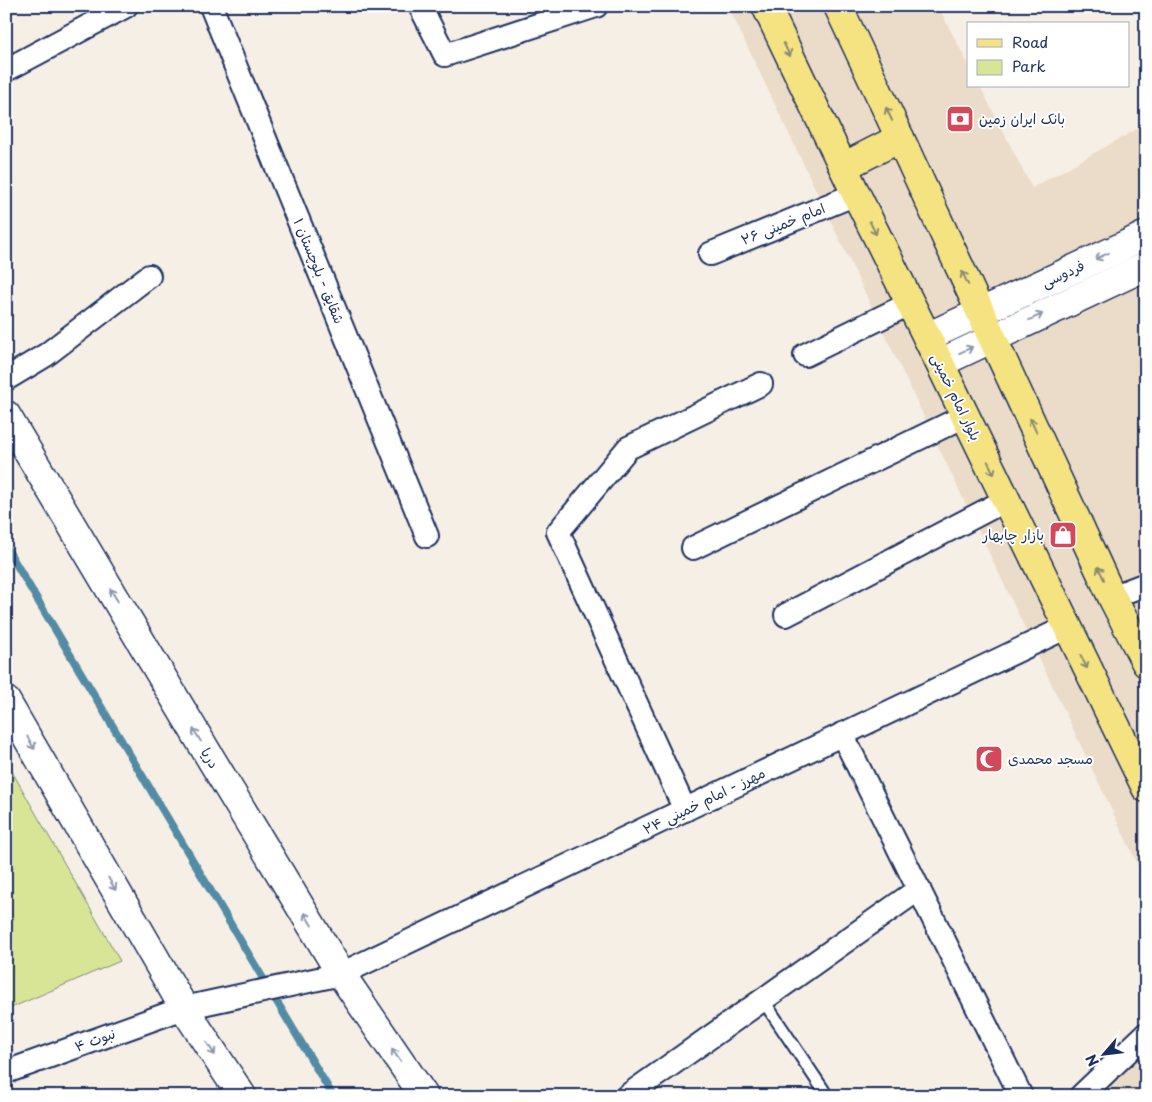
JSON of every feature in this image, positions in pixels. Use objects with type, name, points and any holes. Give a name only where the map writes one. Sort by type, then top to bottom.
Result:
[{"type":"main road","name":"بلوار امام خمینی","points":[[766,6],[1146,788]]},
{"type":"main road","points":[[838,6],[1112,597],[1146,663]]},
{"type":"main road","points":[[843,167],[900,138]]},
{"type":"street","points":[[6,70],[126,6]]},
{"type":"street","name":"شقایق - بلوچستان ۱","points":[[211,6],[427,536]]},
{"type":"street","points":[[420,6],[445,55],[549,13],[596,6]]},
{"type":"street","name":"امام خمینی ۲۶","points":[[710,254],[856,194]]},
{"type":"street","name":"فردوسی","points":[[927,337],[1146,235]]},
{"type":"street","name":"فردوسی","points":[[940,363],[1146,266]]},
{"type":"street","points":[[6,379],[46,355],[149,276]]},
{"type":"street","points":[[805,355],[910,303]]},
{"type":"street","points":[[686,810],[558,532],[628,448],[761,384]]},
{"type":"street","name":"دریا","points":[[6,415],[341,974],[424,1096]]},
{"type":"street","points":[[692,548],[965,416]]},
{"type":"street","points":[[786,615],[1006,500]]},
{"type":"street","points":[[1112,597],[1146,584]]},
{"type":"street","name":"مهرز - امام خمینی ۲۴","points":[[184,1008],[341,974],[1067,627]]},
{"type":"street","points":[[6,701],[184,1008],[242,1096]]},
{"type":"street","points":[[842,734],[1021,1096]]},
{"type":"street","points":[[626,1096],[919,889]]},
{"type":"street","name":"نبوت ۴","points":[[6,1072],[184,1008]]},
{"type":"street","points":[[1081,1096],[1146,1034]]},
{"type":"lane","points":[[763,1000],[824,1091]]},
{"type":"shaded area","name":"بازار چابهار","points":[[728,6],[938,6],[967,62],[967,88],[981,88],[1032,188],[1146,124],[1146,882]]},
{"type":"shaded area","points":[[1146,1036],[1146,1096],[1082,1096]]},
{"type":"green space","points":[[6,761],[120,961],[6,1010]]},
{"type":"waterway","points":[[6,547],[333,1096]]},
{"type":"place","name":"بانک ایران زمین","points":[[960,119]]},
{"type":"place","name":"بازار چابهار","points":[[1063,535]]},
{"type":"place","name":"مسجد محمدی","points":[[989,759]]}]
